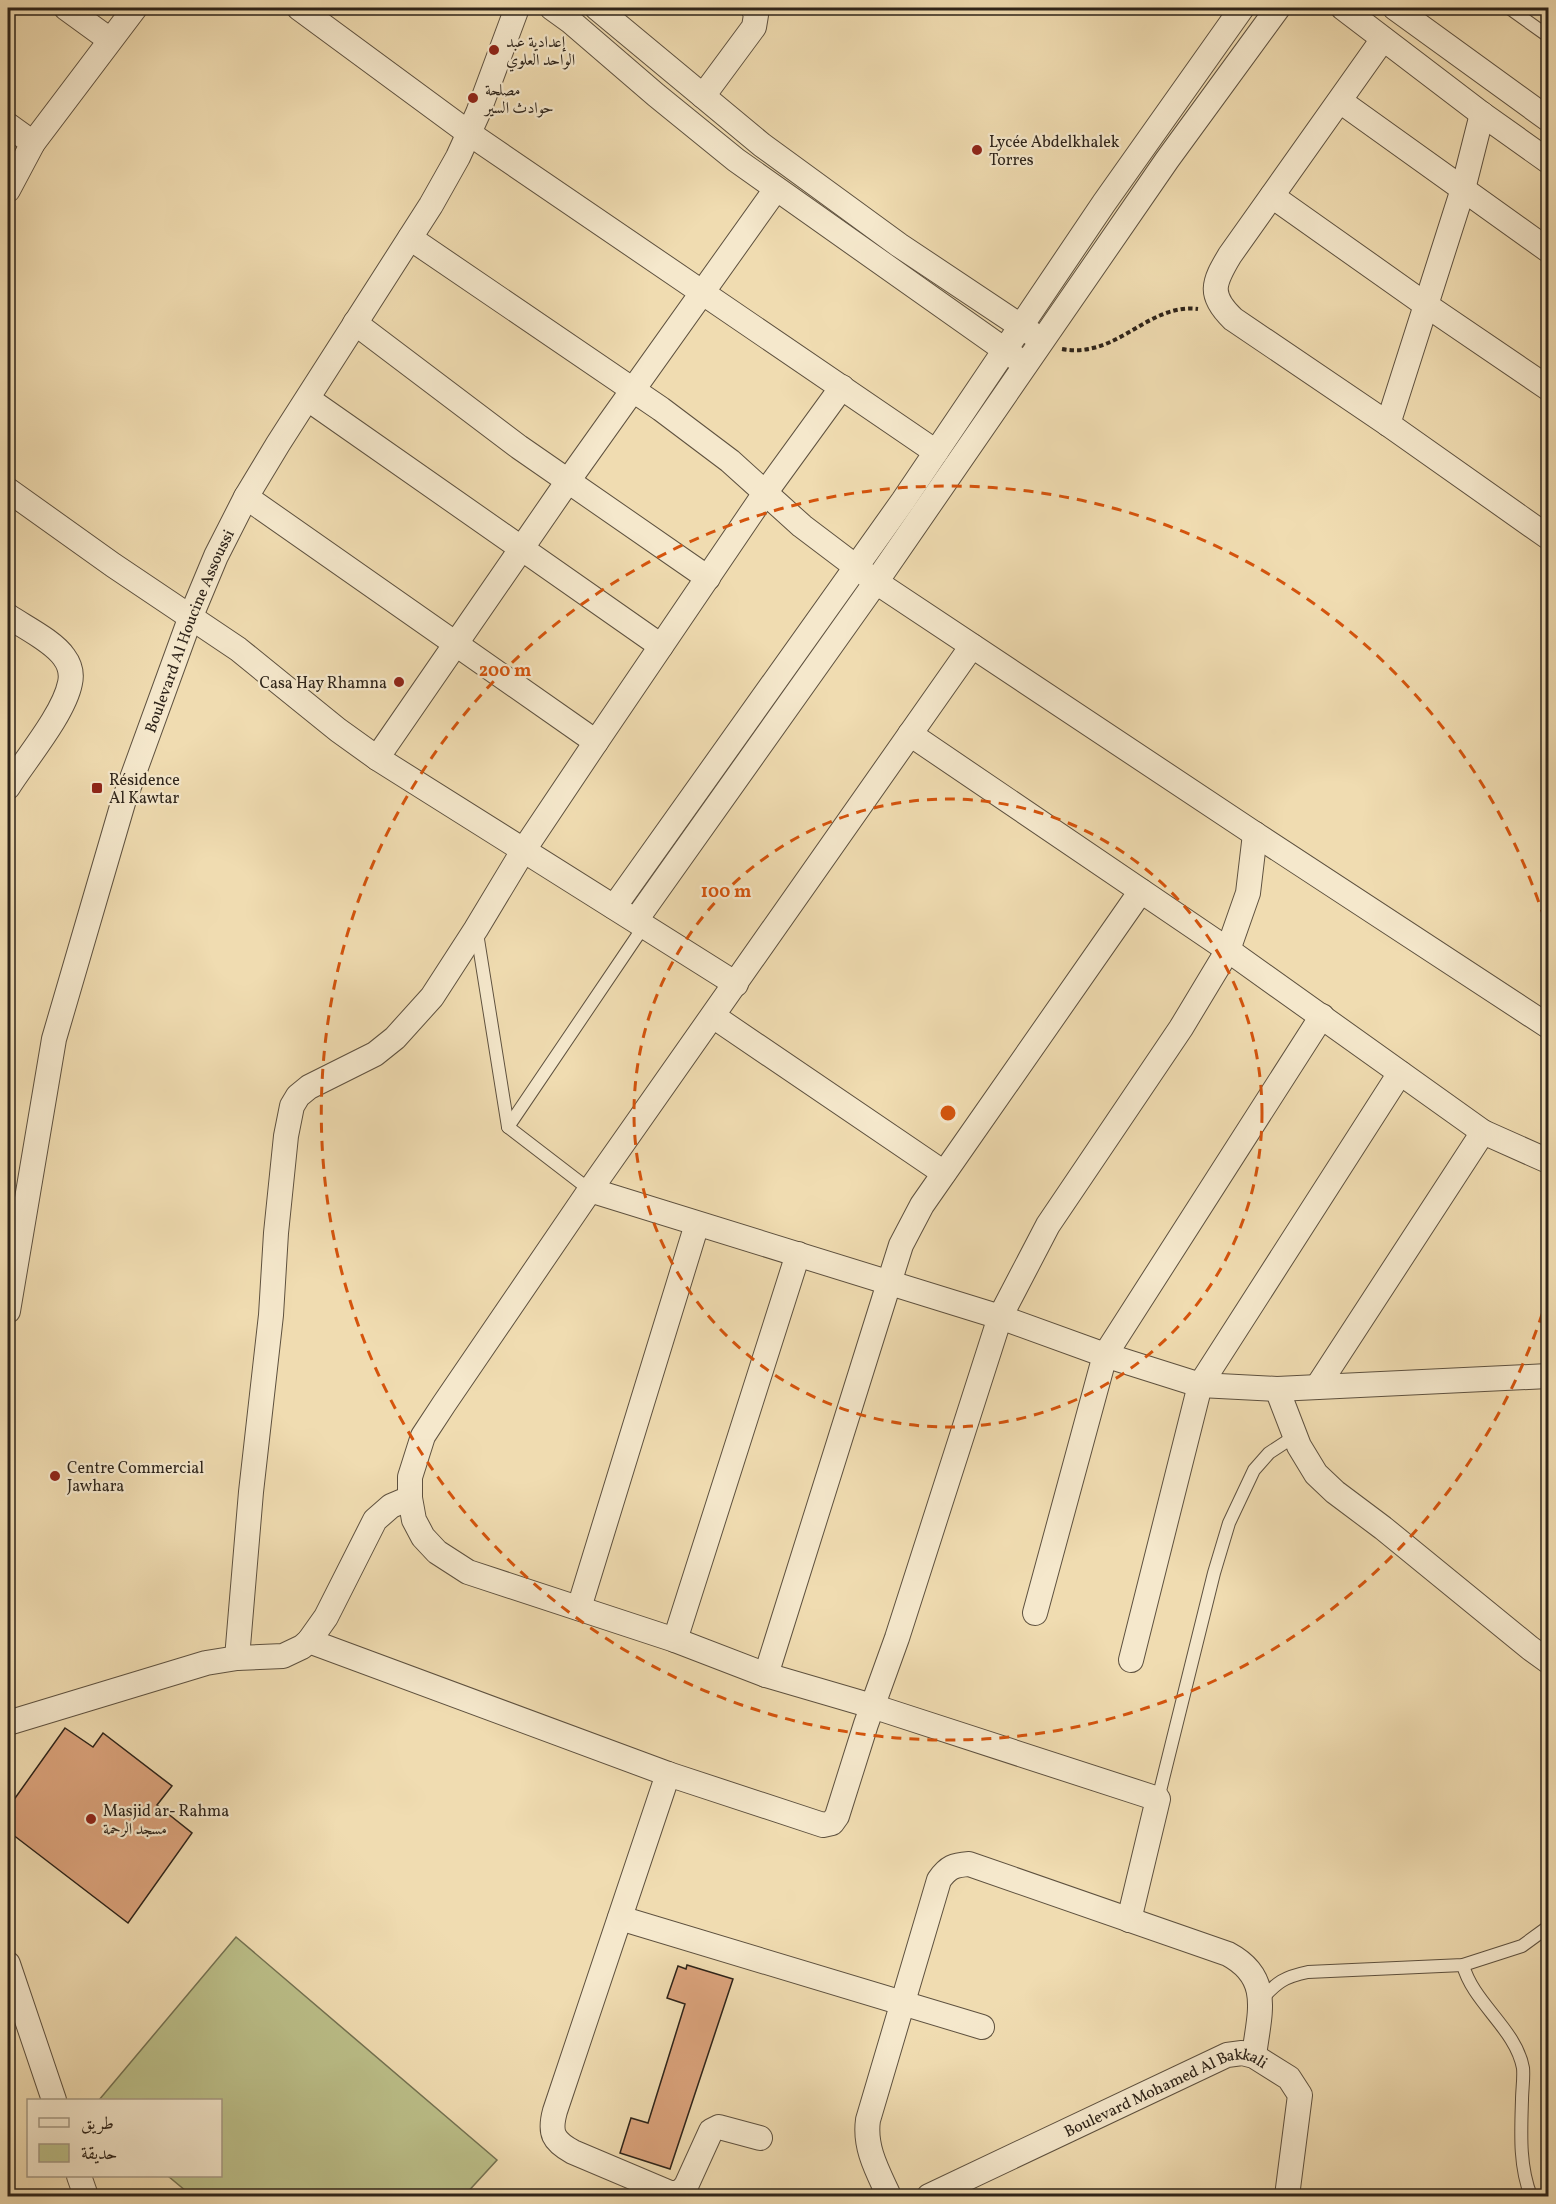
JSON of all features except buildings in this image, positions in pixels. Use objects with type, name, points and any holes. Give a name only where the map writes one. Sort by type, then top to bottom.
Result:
[{"type":"street","points":[[66,8],[110,40]]},
{"type":"street","points":[[8,190],[33,143],[135,8]]},
{"type":"street","points":[[299,8],[470,134],[936,452]]},
{"type":"street","name":"Boulevard Al Houcine Assoussi","points":[[8,1311],[54,1039],[123,803],[191,616],[216,556],[246,497],[447,178],[470,134],[517,8]]},
{"type":"street","points":[[552,8],[676,113],[776,189],[1027,365]]},
{"type":"street","points":[[597,8],[762,145],[899,245],[1043,342]]},
{"type":"street","points":[[703,96],[754,27],[756,15],[753,8]]},
{"type":"street","points":[[614,907],[856,567],[1104,203],[1242,8]]},
{"type":"street","points":[[640,923],[1167,160],[1278,8]]},
{"type":"street","points":[[1343,8],[1482,114],[1548,161]]},
{"type":"street","points":[[1395,8],[1548,120]]},
{"type":"street","points":[[1383,39],[1221,270],[1215,289],[1217,299],[1221,308],[1233,319],[1388,424],[1548,537]]},
{"type":"street","points":[[1340,101],[1548,250]]},
{"type":"street","points":[[1388,424],[1463,189],[1482,114]]},
{"type":"street","points":[[8,125],[33,143]]},
{"type":"street","points":[[377,758],[701,291],[776,189]]},
{"type":"street","points":[[1272,196],[1548,388]]},
{"type":"street","points":[[410,238],[633,389],[730,461],[802,526],[876,582],[1548,1026]]},
{"type":"street","points":[[355,323],[426,378],[568,481],[708,578]]},
{"type":"street","points":[[237,1658],[251,1492],[271,1315],[276,1233],[286,1136],[292,1106],[303,1091],[375,1054],[395,1038],[432,996],[523,851],[596,742],[765,493],[842,387]]},
{"type":"street","points":[[308,399],[661,646]]},
{"type":"street","points":[[8,490],[113,565],[238,649],[330,724],[377,758],[736,984]]},
{"type":"street","points":[[246,497],[596,742]]},
{"type":"street","points":[[8,616],[61,653],[68,662],[71,675],[68,691],[59,709],[11,773]]},
{"type":"street","points":[[972,646],[590,1190],[423,1436],[410,1477],[410,1498],[414,1520],[423,1537],[451,1562],[468,1572],[675,1640],[766,1675],[872,1706],[1158,1799],[1129,1920]]},
{"type":"street","points":[[910,734],[1228,950],[1483,1132],[1548,1161]]},
{"type":"street","points":[[309,1641],[668,1774],[823,1825],[832,1823],[837,1816],[872,1706],[897,1638],[1000,1317],[1048,1225],[1181,1028],[1228,950],[1248,893],[1255,834]]},
{"type":"street","points":[[766,1675],[889,1283],[909,1229],[944,1173],[1141,891]]},
{"type":"street","points":[[713,1016],[944,1173]]},
{"type":"street","points":[[1035,1613],[1105,1355],[1322,1016]]},
{"type":"street","points":[[1131,1660],[1200,1385],[1400,1073]]},
{"type":"street","points":[[1317,1387],[1483,1132]]},
{"type":"street","points":[[590,1190],[1000,1317],[1105,1355],[1200,1385],[1277,1389],[1548,1376]]},
{"type":"street","points":[[579,1608],[697,1224]]},
{"type":"street","points":[[675,1640],[798,1254]]},
{"type":"street","points":[[1277,1389],[1294,1436],[1316,1474],[1335,1492],[1548,1660]]},
{"type":"street","points":[[8,1723],[206,1663],[237,1658],[283,1656],[293,1653],[309,1641],[326,1617],[375,1520],[391,1506],[410,1498]]},
{"type":"street","points":[[668,1774],[551,2125],[554,2136],[561,2145],[670,2193],[680,2193],[686,2186],[711,2131],[718,2127],[760,2138]]},
{"type":"street","points":[[890,2196],[873,2160],[866,2135],[868,2120],[939,1880],[946,1870],[954,1865],[969,1864],[1228,1954],[1241,1961],[1252,1972],[1258,1984],[1261,2000],[1254,2056]]},
{"type":"street","points":[[620,1918],[982,2027]]},
{"type":"street","points":[[8,1964],[54,2099]]},
{"type":"street","name":"Boulevard Mohamed Al Bakkali","points":[[929,2196],[1227,2055],[1242,2053],[1254,2056],[1289,2078],[1300,2095],[1287,2196]]},
{"type":"street","points":[[80,2177],[86,2196]]},
{"type":"lane","points":[[1509,8],[1548,36]]},
{"type":"lane","points":[[508,1127],[640,923]]},
{"type":"lane","points":[[476,929],[508,1127],[590,1190]]},
{"type":"lane","points":[[1158,1799],[1214,1573],[1229,1524],[1254,1470],[1269,1453],[1294,1436]]},
{"type":"lane","points":[[1261,2000],[1277,1983],[1290,1976],[1308,1972],[1463,1965],[1522,1946],[1548,1927]]},
{"type":"lane","points":[[1463,1965],[1467,1980],[1512,2042],[1523,2068],[1522,2159],[1531,2196]]},
{"type":"path","points":[[1043,342],[1063,350],[1088,351],[1102,347],[1166,312],[1186,307],[1201,309]]},
{"type":"green space","points":[[236,1937],[497,2160],[464,2196],[192,2196],[169,2177],[222,2177],[222,2099],[100,2099]]},
{"type":"place","name":"إعدادية عبد الواحد العلوي","points":[[494,50]]},
{"type":"place","name":"مصلحة حوادث السير","points":[[473,98]]},
{"type":"place","name":"Lycée Abdelkhalek Torres","points":[[977,150]]},
{"type":"place","name":"Casa Hay Rhamna","points":[[399,682]]},
{"type":"place","name":"Résidence Al Kawtar","points":[[97,788]]},
{"type":"place","name":"Centre Commercial Jawhara","points":[[55,1476]]},
{"type":"place","name":"Masjid ar- Rahma مسجد الرحمة","points":[[91,1819]]}]
